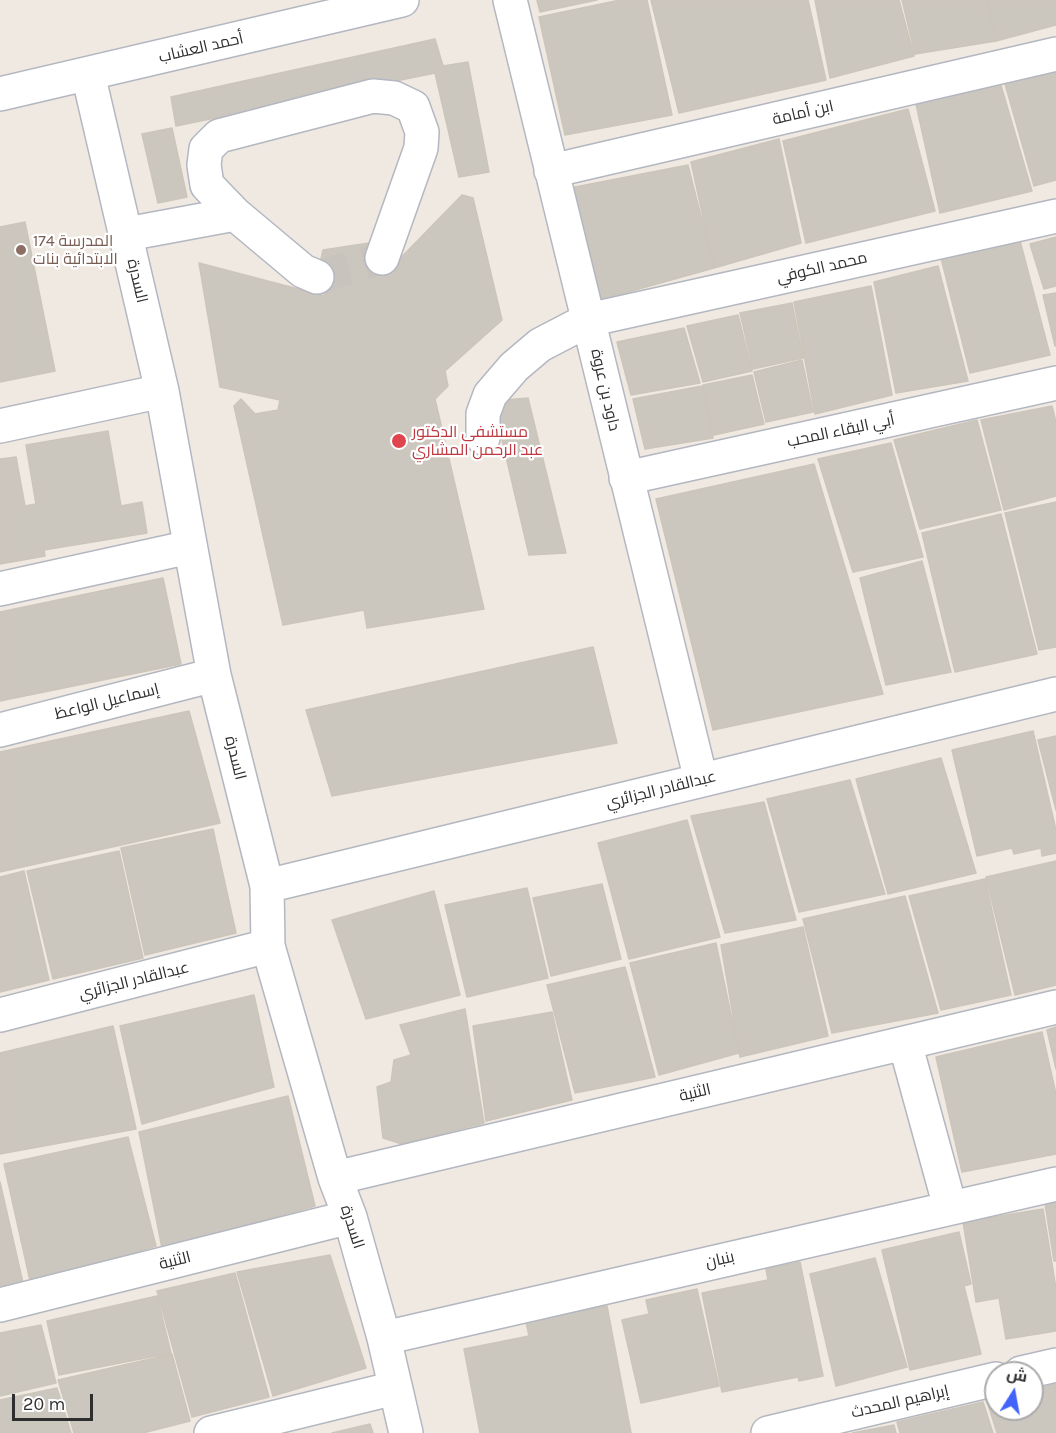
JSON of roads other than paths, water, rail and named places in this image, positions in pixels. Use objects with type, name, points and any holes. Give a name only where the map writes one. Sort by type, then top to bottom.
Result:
[{"type":"street","name":"أحمد العشاب","points":[[0,94],[402,0]]},
{"type":"street","name":"داود بن عروة","points":[[510,0],[701,780]]},
{"type":"street","name":"ابن أمامة","points":[[551,171],[1056,54]]},
{"type":"street","name":"السدرة","points":[[88,74],[162,391],[214,675],[267,886],[268,946],[335,1178],[350,1217],[384,1338],[406,1433]]},
{"type":"street","points":[[317,277],[303,271],[235,214],[207,185],[204,165],[206,149],[219,136],[373,96],[394,98],[413,107],[422,132],[421,148],[382,258]]},
{"type":"street","points":[[127,234],[235,214]]},
{"type":"street","name":"محمد الكوفي","points":[[483,438],[483,414],[490,395],[502,381],[540,345],[588,320],[1056,216]]},
{"type":"street","name":"أبي البقاء المحب","points":[[626,478],[1056,383]]},
{"type":"street","points":[[0,426],[162,391]]},
{"type":"street","points":[[0,589],[190,547]]},
{"type":"street","name":"إسماعيل الواعظ","points":[[0,730],[214,675]]},
{"type":"street","name":"عبدالقادر الجزائري","points":[[267,886],[1056,694]]},
{"type":"street","name":"عبدالقادر الجزائري","points":[[0,1016],[268,946]]},
{"type":"street","name":"الثنية","points":[[335,1178],[1056,1007]]},
{"type":"street","points":[[905,1043],[950,1207]]},
{"type":"street","name":"بنبان","points":[[384,1338],[1056,1184]]},
{"type":"street","name":"الثنية","points":[[0,1305],[350,1217]]},
{"type":"street","name":"إبراهيم المحدث","points":[[768,1433],[984,1382]]},
{"type":"street","points":[[211,1433],[395,1388]]},
{"type":"tunnel","points":[[317,277],[382,258]]},
{"type":"place","name":"المدرسة 174 الابتدائية بنات","points":[[21,250]]},
{"type":"place","name":"مستشفى الدكتور عبد الرحمن المشاري","points":[[399,441]]}]
